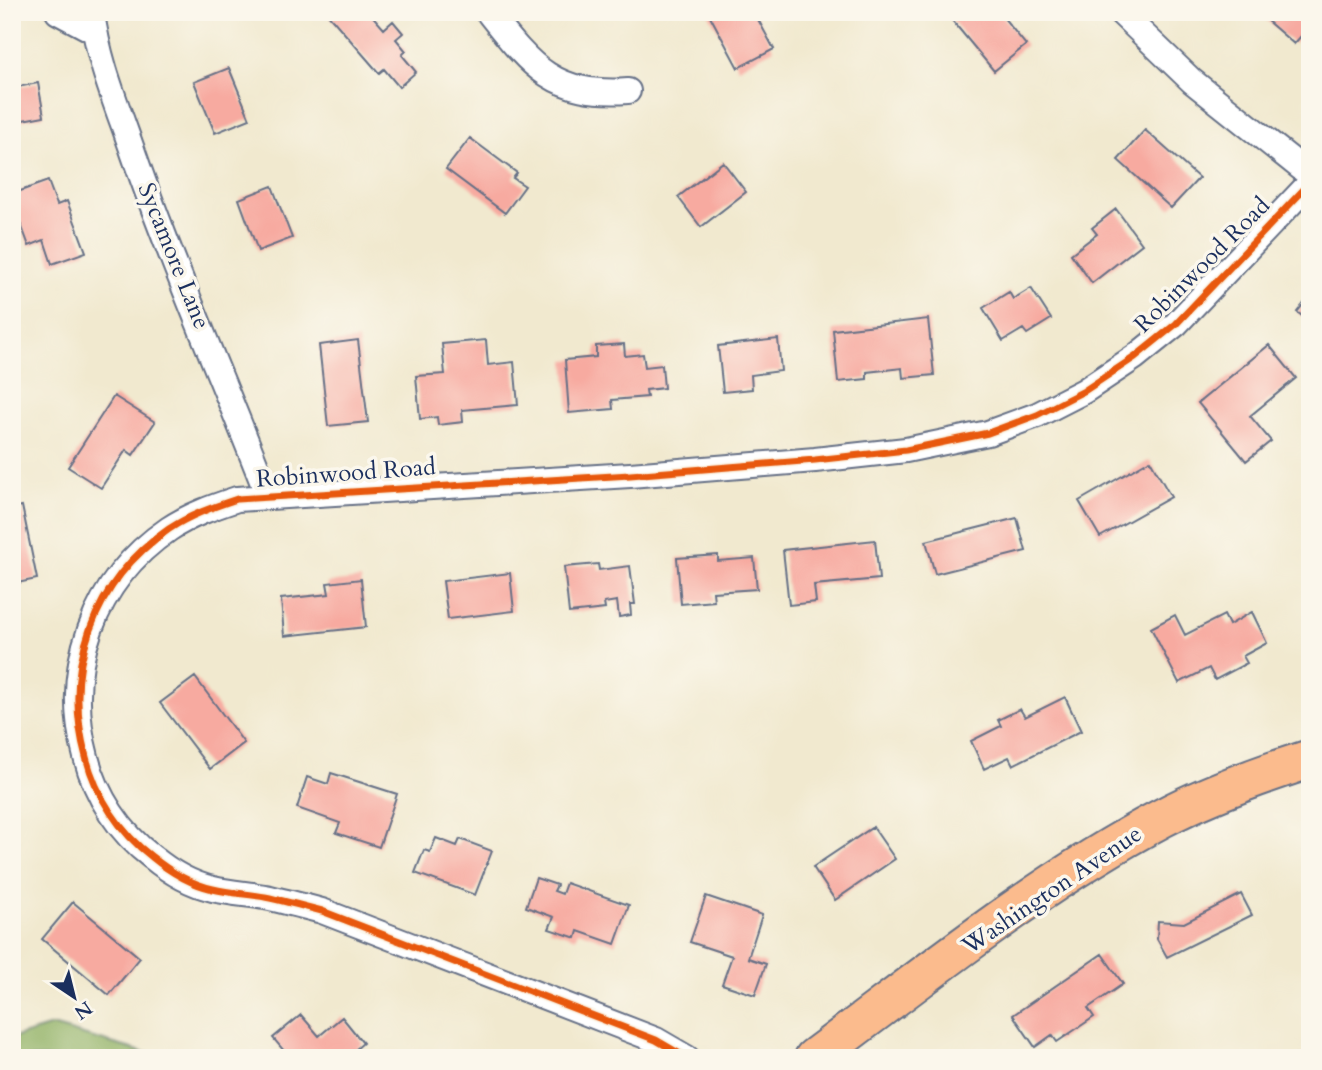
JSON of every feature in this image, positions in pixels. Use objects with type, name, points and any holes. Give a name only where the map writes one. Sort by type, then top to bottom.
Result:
[{"type":"main road","name":"Washington Avenue","points":[[814,1058],[1089,859],[1203,798],[1310,759]]},
{"type":"street","points":[[58,12],[93,21]]},
{"type":"street","points":[[488,12],[524,57],[547,75],[574,87],[601,93],[628,91]]},
{"type":"street","points":[[1120,12],[1192,81],[1310,175]]},
{"type":"street","name":"Sycamore Lane","points":[[93,21],[97,47],[164,241],[211,349],[268,496]]},
{"type":"street","name":"Robinwood Road","points":[[687,1058],[656,1040],[322,911],[267,897],[211,889],[151,857],[127,834],[107,807],[90,774],[76,701],[79,667],[86,637],[99,607],[119,576],[141,551],[170,528],[202,511],[237,499],[630,475],[815,460],[906,450],[988,433],[1037,415],[1084,391],[1135,357],[1176,324],[1310,183]]},
{"type":"green space","points":[[52,1026],[163,1058],[12,1058],[12,1038]]},
{"type":"building","points":[[326,12],[369,12],[384,29],[393,21],[403,33],[396,39],[406,51],[402,55],[416,72],[399,87],[384,69],[379,73]]},
{"type":"building","points":[[708,12],[754,12],[774,49],[738,68]]},
{"type":"building","points":[[959,12],[999,12],[1026,45],[994,71],[951,19]]},
{"type":"building","points":[[1257,12],[1307,12],[1310,26],[1294,44]]},
{"type":"building","points":[[229,68],[250,119],[215,133],[194,82]]},
{"type":"building","points":[[38,83],[44,116],[12,122],[12,88]]},
{"type":"building","points":[[1145,130],[1199,178],[1171,208],[1118,160]]},
{"type":"building","points":[[470,138],[517,173],[513,178],[525,186],[505,213],[446,169]]},
{"type":"building","points":[[723,162],[746,192],[701,227],[678,197]]},
{"type":"building","points":[[48,181],[57,205],[67,201],[86,252],[52,264],[44,240],[29,246],[12,200],[12,194]]},
{"type":"building","points":[[272,186],[292,238],[258,251],[239,199]]},
{"type":"building","points":[[1116,209],[1142,244],[1092,283],[1071,254],[1097,234],[1092,228]]},
{"type":"building","points":[[1031,288],[1051,319],[1027,334],[1023,329],[1003,341],[983,308],[1009,292],[1013,299]]},
{"type":"building","points":[[1310,296],[1310,322],[1297,312]]},
{"type":"building","points":[[928,319],[934,375],[903,378],[902,368],[867,372],[867,379],[838,382],[833,330]]},
{"type":"building","points":[[778,339],[781,371],[751,375],[752,389],[723,392],[718,346]]},
{"type":"building","points":[[358,340],[368,422],[328,426],[319,345]]},
{"type":"building","points":[[486,340],[488,365],[514,362],[518,405],[462,410],[463,422],[438,425],[437,417],[420,419],[416,376],[445,374],[442,344]]},
{"type":"building","points":[[624,344],[625,356],[643,354],[645,367],[662,365],[664,388],[646,390],[647,397],[612,400],[613,409],[569,413],[565,360],[596,357],[596,346]]},
{"type":"building","points":[[1269,345],[1296,378],[1250,416],[1271,441],[1246,461],[1198,403]]},
{"type":"building","points":[[114,396],[155,422],[133,455],[126,450],[101,488],[68,467]]},
{"type":"building","points":[[1150,460],[1171,497],[1100,537],[1079,501]]},
{"type":"building","points":[[22,506],[37,579],[12,584],[12,508]]},
{"type":"building","points":[[1017,518],[1026,551],[935,574],[926,541]]},
{"type":"building","points":[[875,540],[879,579],[814,585],[816,602],[789,605],[783,550]]},
{"type":"building","points":[[718,555],[718,561],[754,558],[757,589],[713,592],[714,601],[681,604],[677,558]]},
{"type":"building","points":[[598,564],[599,570],[630,566],[635,604],[630,604],[631,615],[619,617],[617,601],[604,603],[605,609],[569,613],[564,567]]},
{"type":"building","points":[[510,573],[514,611],[448,619],[443,581]]},
{"type":"building","points":[[361,579],[366,627],[284,636],[281,599],[329,594],[327,583]]},
{"type":"building","points":[[1252,612],[1267,643],[1243,656],[1247,663],[1215,680],[1209,668],[1179,683],[1151,628],[1175,615],[1185,635],[1224,615],[1229,625]]},
{"type":"building","points":[[195,677],[244,743],[210,769],[160,703]]},
{"type":"building","points":[[1065,697],[1081,731],[1013,765],[1009,757],[984,769],[971,741],[1001,726],[998,720],[1020,709],[1025,717]]},
{"type":"building","points":[[331,773],[397,794],[379,847],[336,833],[340,823],[297,808],[307,777],[328,784]]},
{"type":"building","points":[[873,827],[895,859],[835,900],[813,867]]},
{"type":"building","points":[[436,838],[457,846],[460,839],[492,851],[475,895],[415,873],[424,850],[430,852]]},
{"type":"building","points":[[1310,850],[1310,870],[1309,870],[1304,852]]},
{"type":"building","points":[[536,878],[557,885],[554,891],[562,894],[566,883],[629,905],[615,944],[578,931],[576,938],[549,929],[554,917],[526,907]]},
{"type":"building","points":[[1241,894],[1252,915],[1167,957],[1157,939],[1158,921],[1184,923]]},
{"type":"building","points":[[706,896],[762,915],[748,958],[766,964],[755,995],[722,984],[732,956],[690,942]]},
{"type":"building","points":[[73,902],[140,958],[109,995],[42,939]]},
{"type":"building","points":[[1102,954],[1123,984],[1088,1008],[1094,1017],[1057,1042],[1052,1035],[1035,1047],[1013,1015]]},
{"type":"building","points":[[301,1015],[319,1036],[342,1017],[363,1043],[346,1058],[290,1058],[273,1038]]},
{"type":"cycle path","points":[[687,1058],[656,1040],[322,911],[197,884],[166,867],[140,847],[111,813],[96,786],[86,757],[80,724],[78,692],[82,660],[90,630],[103,601],[121,574],[143,550],[169,529],[193,515],[237,499],[630,475],[815,460],[906,450],[988,433],[1037,415],[1084,391],[1135,357],[1176,324],[1310,183]]}]
